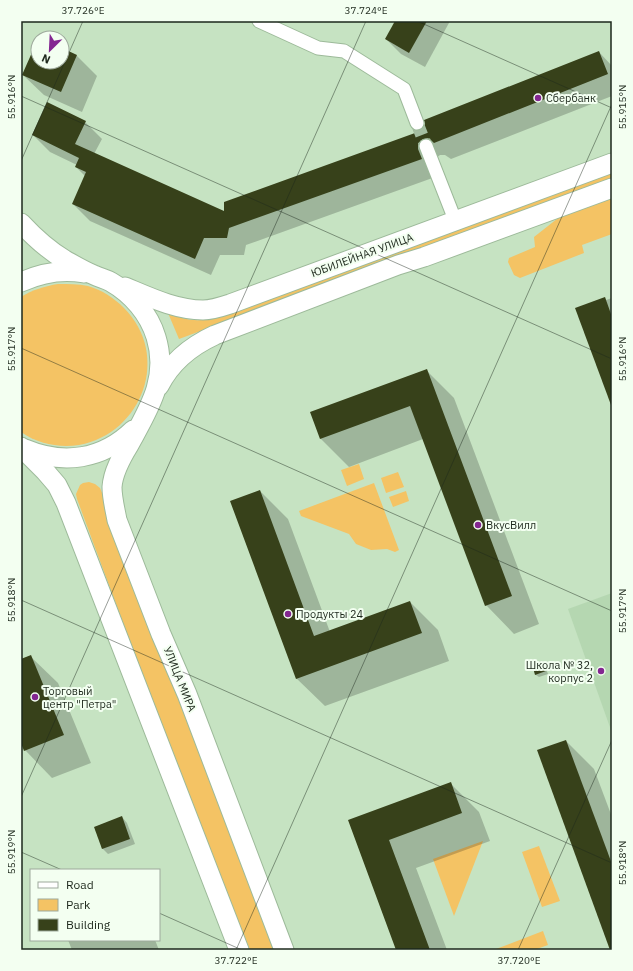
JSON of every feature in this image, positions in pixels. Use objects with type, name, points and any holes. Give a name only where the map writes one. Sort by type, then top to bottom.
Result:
[{"type":"main road","name":"ЮБИЛЕЙНАЯ УЛИЦА","points":[[102,278],[176,306],[203,310],[217,308],[612,163]]},
{"type":"main road","name":"ЮБИЛЕЙНАЯ УЛИЦА","points":[[152,401],[170,368],[191,348],[204,340],[398,265],[424,257],[612,188]]},
{"type":"main road","name":"УЛИЦА МИРА","points":[[21,223],[45,246],[65,260],[102,278],[126,292],[139,305],[149,320],[156,338],[160,356],[160,374],[152,401],[115,472],[112,487],[113,502],[120,527],[161,634],[192,707],[284,950]]},
{"type":"main road","name":"УЛИЦА МИРА","points":[[21,282],[39,275],[57,271],[75,271],[102,278]]},
{"type":"main road","name":"УЛИЦА МИРА","points":[[21,447],[38,454],[56,458],[74,458],[92,455],[110,448],[125,438],[138,425],[152,401]]},
{"type":"main road","name":"УЛИЦА МИРА","points":[[21,447],[45,471],[56,485],[66,502],[239,950]]},
{"type":"street","points":[[260,21],[318,48],[344,51],[404,89],[417,123]]},
{"type":"street","points":[[426,146],[455,220]]},
{"type":"shaded area","name":"Школа № 32, корпус 2","points":[[612,593],[612,733],[568,609]]},
{"type":"green space","points":[[612,171],[612,179],[179,339],[168,313],[188,319],[210,319],[404,249]]},
{"type":"green space","points":[[612,198],[612,234],[582,245],[584,253],[520,278],[514,275],[508,262],[509,258],[535,247],[534,237],[562,215]]},
{"type":"green space","points":[[58,284],[77,284],[88,286],[103,292],[112,298],[124,308],[138,327],[146,348],[147,369],[143,390],[134,409],[120,425],[101,438],[71,446],[49,444],[34,440],[21,432],[21,297],[30,292]]},
{"type":"green space","points":[[359,464],[364,479],[347,486],[341,470]]},
{"type":"green space","points":[[398,472],[404,487],[386,493],[381,478]]},
{"type":"green space","points":[[89,482],[100,488],[110,511],[276,950],[250,950],[133,651],[77,499],[76,494],[80,485]]},
{"type":"green space","points":[[374,483],[399,550],[395,552],[387,549],[371,550],[356,544],[349,534],[301,516],[299,511]]},
{"type":"green space","points":[[406,491],[409,501],[393,507],[389,497]]},
{"type":"green space","points":[[483,841],[454,916],[433,859]]},
{"type":"green space","points":[[539,846],[560,901],[542,907],[522,852]]},
{"type":"green space","points":[[543,931],[548,945],[534,950],[496,950],[496,949]]},
{"type":"building","points":[[395,21],[427,21],[409,53],[385,39]]},
{"type":"building","points":[[599,51],[608,74],[434,143],[428,138],[423,139],[418,145],[422,159],[229,228],[227,238],[204,238],[195,259],[72,204],[86,172],[75,167],[79,158],[32,135],[47,102],[86,121],[75,144],[224,211],[224,202],[415,133],[413,130],[419,131],[423,128],[425,124],[424,120]]},
{"type":"building","points":[[70,52],[77,55],[61,92],[22,75],[30,57],[30,70],[70,70]]},
{"type":"building","points":[[605,297],[612,317],[612,405],[575,308]]},
{"type":"building","points":[[427,369],[512,596],[485,606],[410,406],[320,439],[310,412]]},
{"type":"building","points":[[260,490],[314,636],[410,601],[422,633],[296,679],[230,501]]},
{"type":"building","name":"Торговый центр \"Петра\"","points":[[31,655],[64,735],[24,751],[21,743],[21,659]]},
{"type":"building","points":[[542,661],[546,671],[535,675],[532,664]]},
{"type":"building","points":[[566,740],[612,864],[612,950],[610,950],[537,750]]},
{"type":"building","points":[[451,782],[462,813],[389,840],[430,950],[396,950],[348,820]]},
{"type":"building","points":[[122,816],[130,839],[102,849],[94,827]]},
{"type":"tunnel","points":[[417,123],[426,146]]},
{"type":"place","name":"Сбербанк","points":[[538,98]]},
{"type":"place","name":"ВкусВилл","points":[[478,525]]},
{"type":"place","name":"Продукты 24","points":[[288,614]]},
{"type":"place","name":"Школа № 32, корпус 2","points":[[601,671]]},
{"type":"place","name":"Торговый центр \"Петра\"","points":[[35,697]]}]
